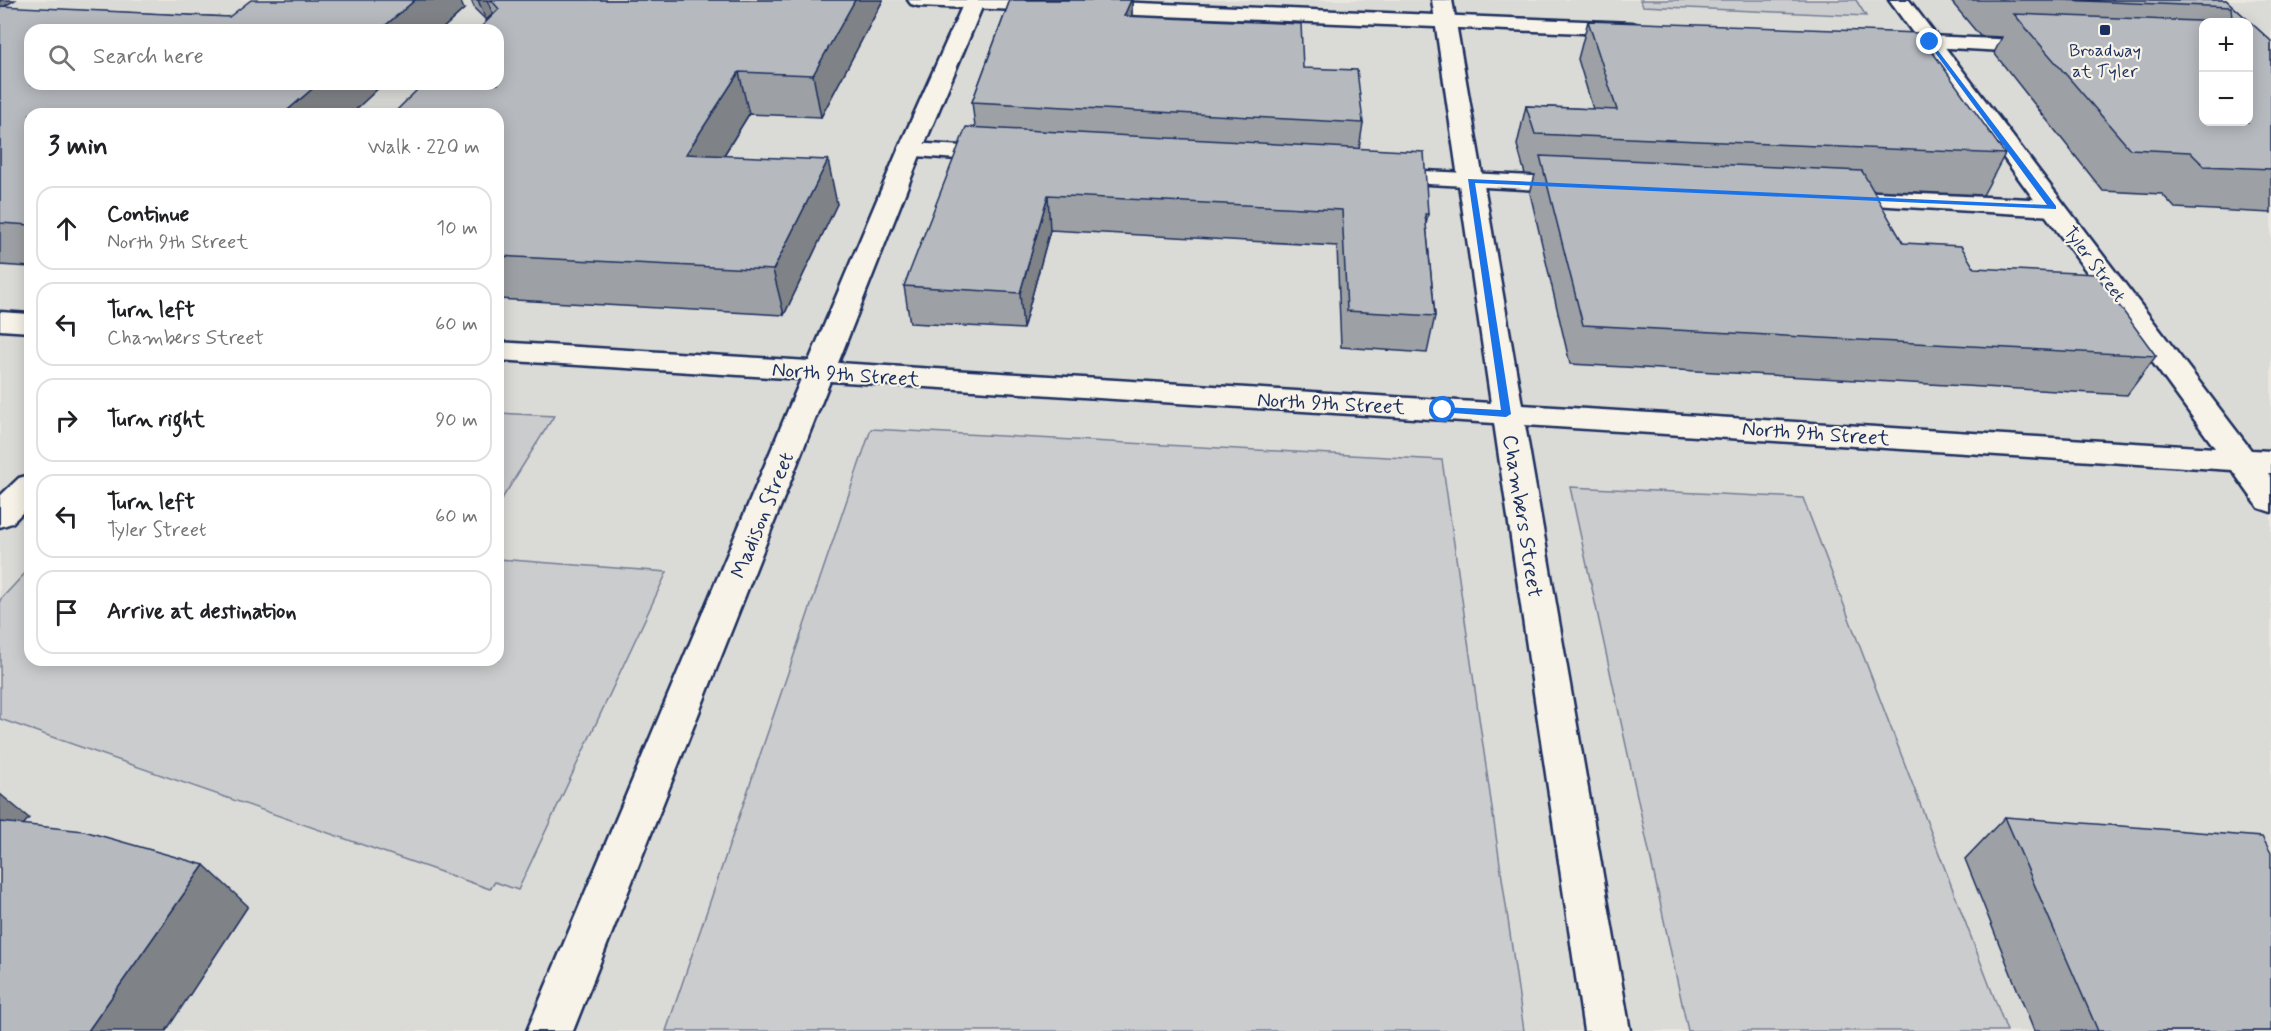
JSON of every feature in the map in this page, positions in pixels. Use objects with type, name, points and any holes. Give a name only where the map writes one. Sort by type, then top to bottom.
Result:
[{"type":"street","points":[[918,0],[1443,11],[1646,30]]},
{"type":"street","name":"Tyler Street","points":[[1899,0],[2053,208],[2256,461],[2271,500]]},
{"type":"street","name":"Madison Street","points":[[550,1031],[910,150],[974,1]]},
{"type":"street","name":"Chambers Street","points":[[1443,11],[1607,1031]]},
{"type":"street","points":[[1859,39],[2061,48]]},
{"type":"street","points":[[910,150],[1021,156]]},
{"type":"street","points":[[1353,174],[1600,186]]},
{"type":"street","points":[[1811,196],[2053,208]]},
{"type":"street","points":[[0,321],[24,323]]},
{"type":"street","name":"North 9th Street","points":[[504,351],[2256,461]]},
{"type":"street","points":[[0,516],[24,492]]},
{"type":"shaded area","points":[[0,0],[2271,0],[2271,1031],[0,1031]]},
{"type":"shaded area","points":[[1640,0],[1856,0],[1866,16],[1643,6]]},
{"type":"shaded area","points":[[504,413],[554,416],[504,495]]},
{"type":"shaded area","points":[[871,429],[1442,460],[1524,1031],[666,1031]]},
{"type":"shaded area","points":[[1570,487],[1803,498],[2007,1031],[1688,1031]]},
{"type":"shaded area","points":[[504,559],[667,572],[518,890],[495,882],[490,889],[0,719],[0,600],[24,574],[24,666],[504,666]]},
{"type":"building","points":[[251,0],[415,0],[387,24],[24,24],[24,90],[311,90],[290,108],[24,108],[24,225],[0,223],[0,6],[229,17]]},
{"type":"building","points":[[491,0],[855,0],[813,75],[739,72],[686,154],[828,160],[773,270],[504,256],[504,108],[399,108],[417,90],[504,90],[504,24],[484,24],[499,9]]},
{"type":"building","points":[[1010,0],[1131,0],[1124,16],[1301,24],[1303,68],[1357,70],[1363,123],[972,102]]},
{"type":"building","points":[[2061,0],[2226,0],[2246,18],[2232,18],[2231,7]]},
{"type":"building","points":[[2014,14],[2199,21],[2199,126],[2253,126],[2253,25],[2271,41],[2271,169],[2204,166],[2190,152],[2130,149]]},
{"type":"building","points":[[1588,21],[1919,33],[2005,154],[1535,134],[1526,106],[1617,110]]},
{"type":"building","points":[[966,127],[1424,152],[1428,214],[1425,214],[1435,316],[1347,311],[1342,210],[1048,195],[1020,293],[904,286]]},
{"type":"building","points":[[1540,156],[1862,171],[1903,243],[1961,246],[1974,268],[2096,274],[2156,356],[1583,325]]},
{"type":"building","points":[[2005,817],[2262,837],[2271,853],[2271,1031],[2098,1031]]},
{"type":"building","points":[[0,822],[84,831],[204,865],[88,1031],[0,1031]]},
{"type":"place","name":"Broadway at Tyler","points":[[2105,30]]},
{"type":"route","points":[[1443,410],[1506,414],[1471,181],[2053,208],[1930,42]]}]
